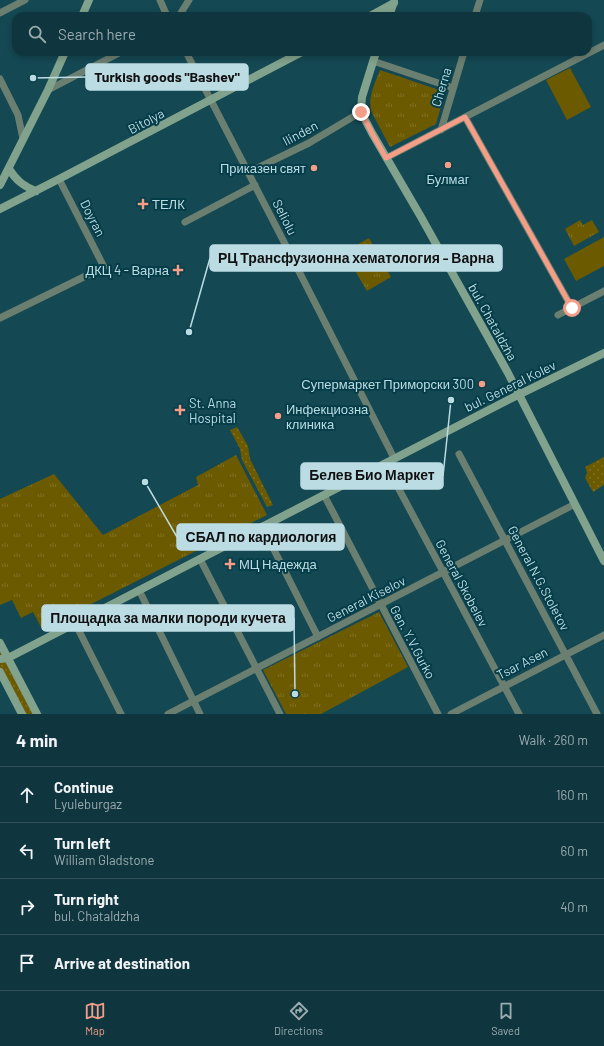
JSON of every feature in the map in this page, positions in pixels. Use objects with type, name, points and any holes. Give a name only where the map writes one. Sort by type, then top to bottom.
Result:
[{"type":"street","points":[[0,13],[25,0]]},
{"type":"street","points":[[84,12],[89,0]]},
{"type":"street","points":[[160,0],[165,12]]},
{"type":"street","points":[[182,12],[189,0]]},
{"type":"street","points":[[476,12],[480,0]]},
{"type":"street","points":[[376,12],[394,2]]},
{"type":"street","points":[[390,12],[394,2]]},
{"type":"street","points":[[592,51],[604,45]]},
{"type":"street","points":[[0,185],[48,90],[63,56]]},
{"type":"street","points":[[48,90],[114,56]]},
{"type":"street","name":"Seliolu","points":[[188,56],[249,172],[394,458]]},
{"type":"street","name":"Bitolya","points":[[0,209],[59,180],[294,56]]},
{"type":"street","points":[[361,112],[362,97],[375,56]]},
{"type":"street","name":"Cherna","points":[[441,130],[463,56]]},
{"type":"street","points":[[386,158],[583,56]]},
{"type":"street","points":[[373,61],[453,88]]},
{"type":"street","points":[[0,78],[18,115],[23,139]]},
{"type":"street","name":"bul. Chataldzha","points":[[361,112],[459,285],[518,394],[604,561]]},
{"type":"street","name":"Ilinden","points":[[249,172],[309,143],[361,112]]},
{"type":"street","points":[[465,117],[572,308]]},
{"type":"street","points":[[8,169],[25,187],[36,191]]},
{"type":"street","name":"Doyran","points":[[0,318],[104,267],[59,180]]},
{"type":"street","points":[[185,222],[255,185]]},
{"type":"street","points":[[558,315],[604,291]]},
{"type":"street","name":"bul. General Kolev","points":[[4,658],[200,559],[518,394],[604,353]]},
{"type":"street","name":"General N.G.Stoletov","points":[[458,454],[506,541],[597,714]]},
{"type":"street","name":"General Skobelev","points":[[385,463],[519,714]]},
{"type":"street","name":"Gen. Y.V.Gurko","points":[[324,494],[380,605],[438,714]]},
{"type":"street","name":"General Kiselov","points":[[168,714],[506,541],[575,504]]},
{"type":"street","points":[[262,526],[318,637]]},
{"type":"street","points":[[200,559],[280,714]]},
{"type":"street","points":[[139,590],[200,714]]},
{"type":"street","points":[[75,623],[121,714]]},
{"type":"street","name":"Tsar Asen","points":[[451,714],[604,635]]},
{"type":"street","points":[[0,643],[4,658],[37,714]]},
{"type":"street","points":[[0,672],[22,714]]},
{"type":"green space","points":[[570,68],[591,107],[567,120],[546,80]]},
{"type":"green space","points":[[380,70],[445,92],[436,124],[390,147],[371,111],[370,105],[371,95]]},
{"type":"green space","points":[[580,220],[583,225],[592,220],[599,232],[574,246],[565,229]]},
{"type":"green space","points":[[604,237],[604,266],[576,281],[564,259]]},
{"type":"green space","points":[[369,238],[391,277],[367,291],[344,252]]},
{"type":"green space","points":[[237,427],[248,446],[250,459],[273,505],[267,507],[242,460],[240,449],[230,430]]},
{"type":"green space","points":[[236,455],[267,515],[42,629],[33,612],[21,618],[12,600],[0,605],[0,499],[54,474],[103,535],[198,485],[196,477]]},
{"type":"green space","points":[[604,457],[604,485],[593,492],[585,478],[587,473],[585,467]]},
{"type":"green space","points":[[379,612],[408,667],[321,714],[286,714],[263,670]]},
{"type":"green space","points":[[0,643],[37,714],[22,714],[0,672]]},
{"type":"place","name":"Turkish goods \"Bashev\"","points":[[33,78]]},
{"type":"place","name":"Булмаг","points":[[448,165]]},
{"type":"place","name":"Приказен свят","points":[[314,168]]},
{"type":"place","name":"ТЕЛК","points":[[143,204]]},
{"type":"place","name":"ДКЦ 4 - Варна","points":[[178,270]]},
{"type":"place","name":"РЦ Трансфузионна хематология - Варна","points":[[189,332]]},
{"type":"place","name":"Супермаркет Приморски 300","points":[[482,384]]},
{"type":"place","name":"Белев Био Маркет","points":[[451,400]]},
{"type":"place","name":"St. Anna Hospital","points":[[180,410]]},
{"type":"place","name":"Инфекциозна клиника","points":[[278,416]]},
{"type":"place","name":"СБАЛ по кардиология","points":[[145,482]]},
{"type":"place","name":"МЦ Надежда","points":[[230,564]]},
{"type":"place","name":"Площадка за малки породи кучета","points":[[295,694]]},
{"type":"route","points":[[361,112],[386,158],[465,117],[572,308]]}]
